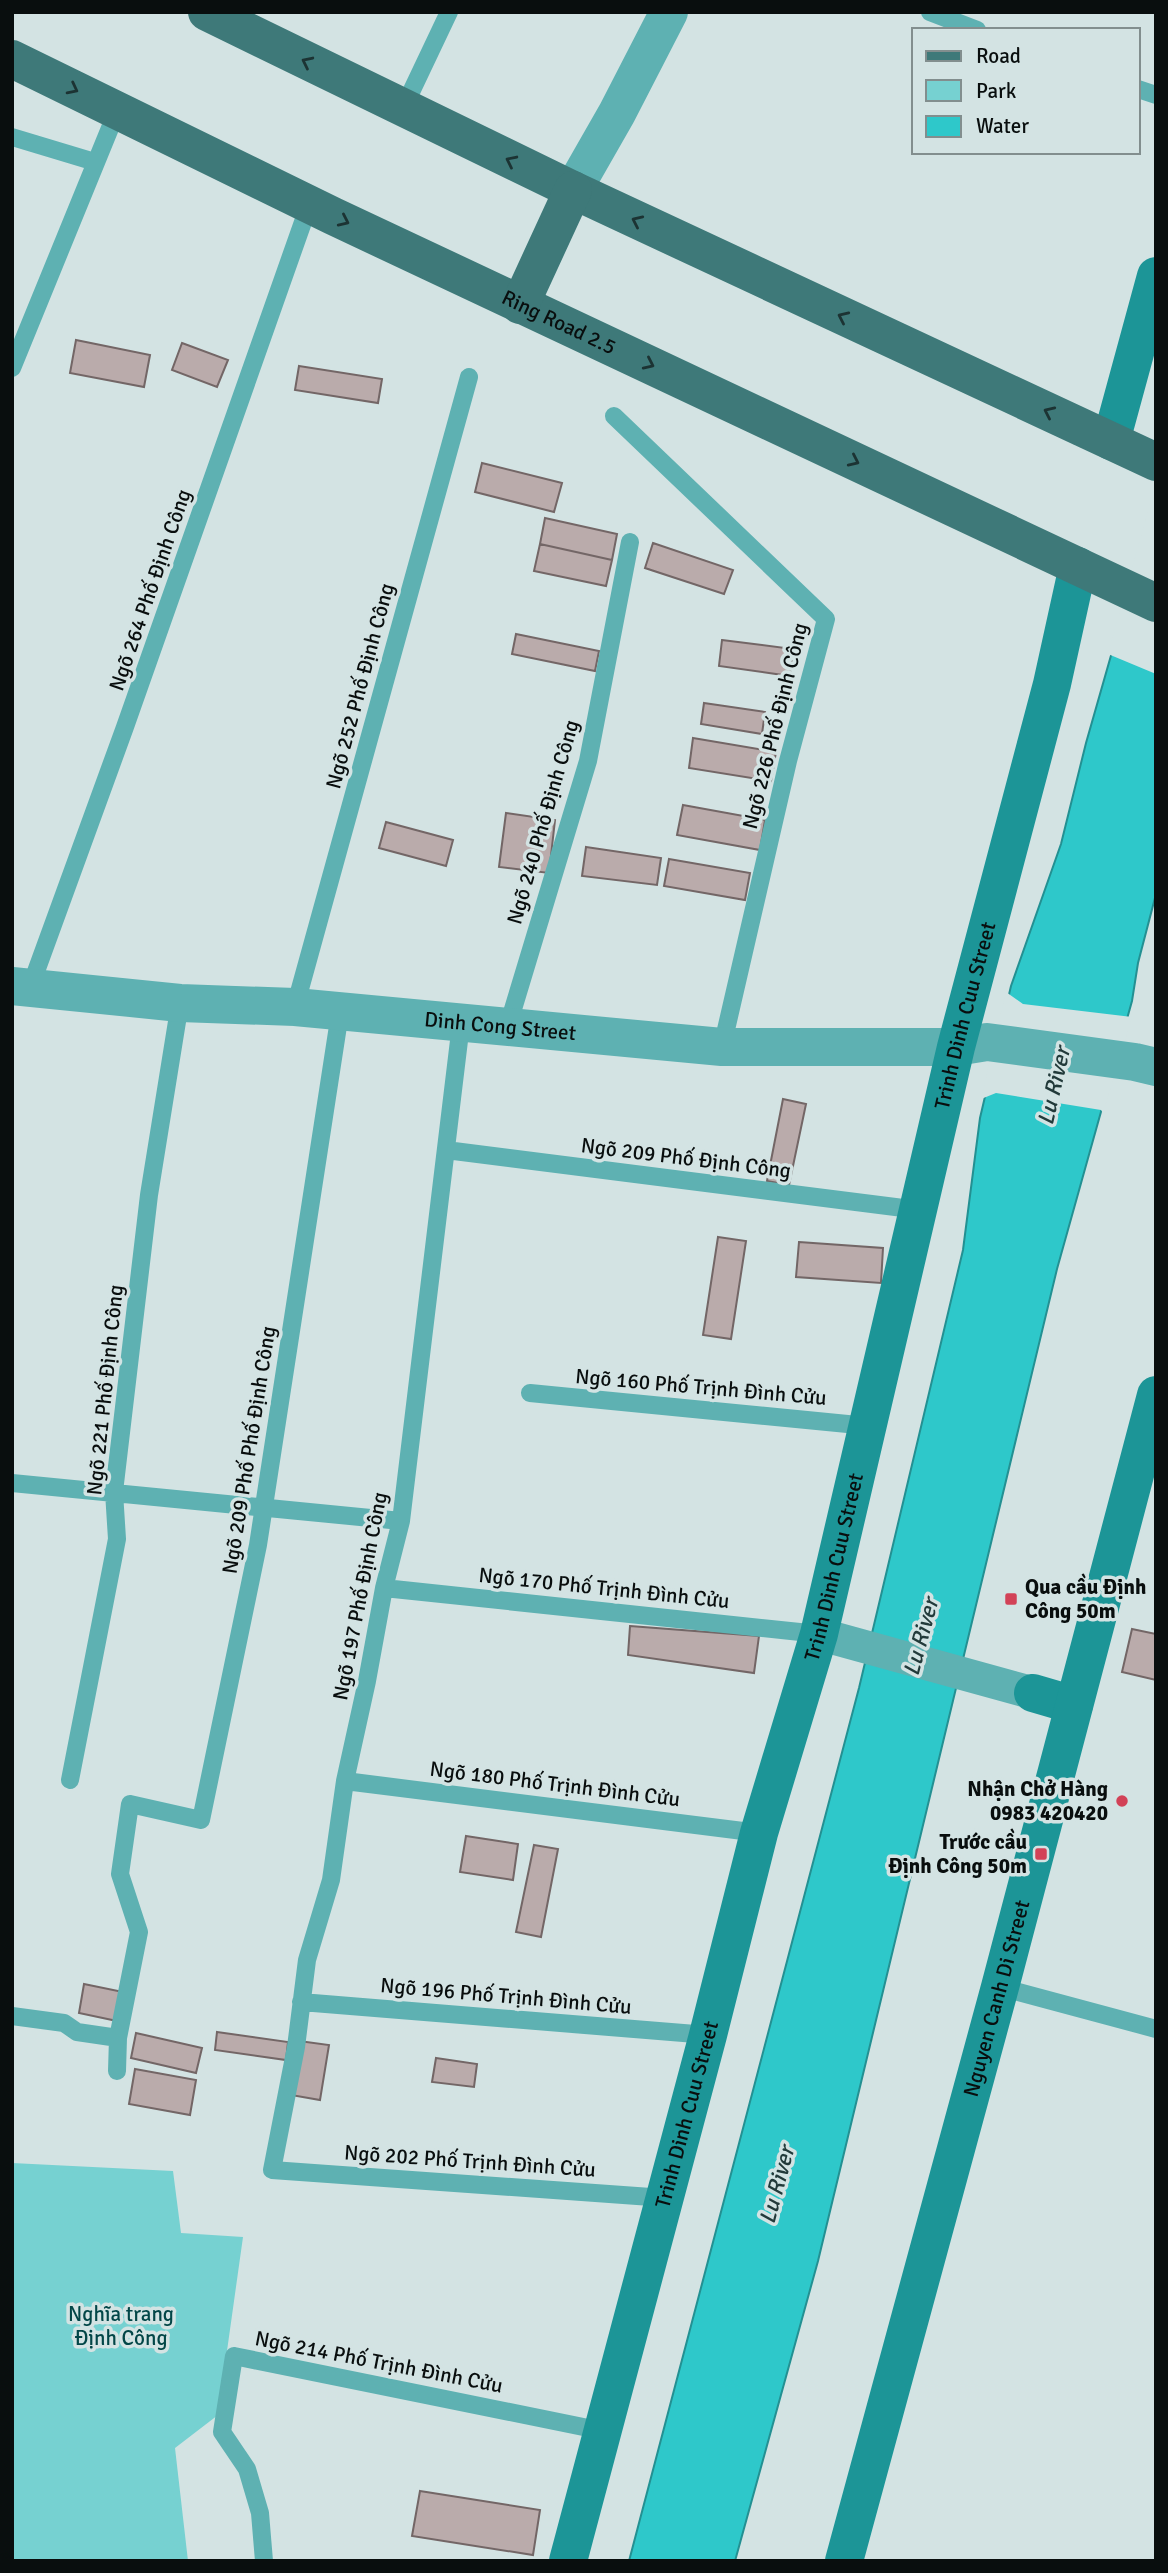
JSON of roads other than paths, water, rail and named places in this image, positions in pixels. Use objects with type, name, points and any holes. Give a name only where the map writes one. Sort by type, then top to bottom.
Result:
[{"type":"main road","points":[[207,12],[573,190],[1136,453],[1156,276]]},
{"type":"main road","name":"Ring Road 2.5","points":[[12,59],[309,205],[1156,603]]},
{"type":"main road","points":[[520,305],[573,190]]},
{"type":"main road","name":"Trinh Dinh Cuu Street","points":[[568,2561],[759,1833],[819,1634],[919,1210],[971,1044],[1052,684],[1094,574]]},
{"type":"main road","name":"Nguyen Canh Di Street","points":[[844,2561],[1000,1987],[1156,1395]]},
{"type":"main road","points":[[1033,1693],[1074,1705]]},
{"type":"street","points":[[573,190],[617,113],[669,12]]},
{"type":"street","name":"Dinh Cong Street","points":[[21,987],[180,1003],[295,1007],[722,1048],[971,1044],[1145,1065]]},
{"type":"street","points":[[819,1634],[1033,1693]]},
{"type":"lane","points":[[403,109],[449,12]]},
{"type":"lane","points":[[929,12],[972,28]]},
{"type":"lane","points":[[12,368],[20,326],[117,111]]},
{"type":"lane","points":[[12,136],[94,162]]},
{"type":"lane","name":"Ngõ 264 Phố Định Công","points":[[21,987],[130,714],[309,205]]},
{"type":"lane","name":"Ngõ 252 Phố Định Công","points":[[295,1007],[469,377]]},
{"type":"lane","name":"Ngõ 226 Phố Định Công","points":[[614,416],[826,619],[788,761],[722,1048]]},
{"type":"lane","name":"Ngõ 240 Phố Định Công","points":[[507,1029],[588,761],[630,542]]},
{"type":"lane","name":"Ngõ 221 Phố Định Công","points":[[70,1780],[117,1539],[114,1492],[149,1195],[180,1003]]},
{"type":"lane","name":"Ngõ 209 Phố Phố Định Công","points":[[118,2038],[139,1932],[120,1874],[130,1804],[201,1820],[264,1507],[340,1013]]},
{"type":"lane","name":"Ngõ 197 Phố Định Công","points":[[272,2170],[296,2047],[307,1960],[331,1880],[345,1781],[384,1588],[401,1521],[461,1024]]},
{"type":"lane","name":"Ngõ 209 Phố Định Công","points":[[446,1150],[919,1210]]},
{"type":"lane","name":"Ngõ 160 Phố Trịnh Đình Cửu","points":[[530,1393],[868,1426]]},
{"type":"lane","points":[[12,1483],[401,1521]]},
{"type":"lane","name":"Ngõ 170 Phố Trịnh Đình Cửu","points":[[384,1588],[819,1634]]},
{"type":"lane","name":"Ngõ 180 Phố Trịnh Đình Cửu","points":[[345,1781],[759,1833]]},
{"type":"lane","points":[[1000,1987],[1156,2029]]},
{"type":"lane","name":"Ngõ 196 Phố Trịnh Đình Cửu","points":[[300,2002],[708,2035]]},
{"type":"lane","points":[[12,2017],[64,2023],[77,2032],[118,2038],[117,2071]]},
{"type":"lane","name":"Ngõ 202 Phố Trịnh Đình Cửu","points":[[272,2170],[665,2198]]},
{"type":"lane","name":"Ngõ 214 Phố Trịnh Đình Cửu","points":[[264,2561],[260,2513],[247,2469],[222,2432],[234,2356],[603,2431]]},
{"type":"water","name":"Lu River","points":[[1156,498],[1156,894],[1138,963],[1132,1001],[1057,1269],[818,2261],[735,2561],[629,2561],[859,1688],[963,1250],[980,1118],[1011,986],[1061,844],[1086,743]]},
{"type":"place","name":"Qua cầu Định Công 50m","points":[[1011,1599]]},
{"type":"place","name":"Nhận Chở Hàng 0983 420420","points":[[1122,1801]]},
{"type":"place","name":"Trước cầu Định Công 50m","points":[[1041,1854]]},
{"type":"park label","name":"Nghĩa trang Định Công","points":[[121,2326]]}]
